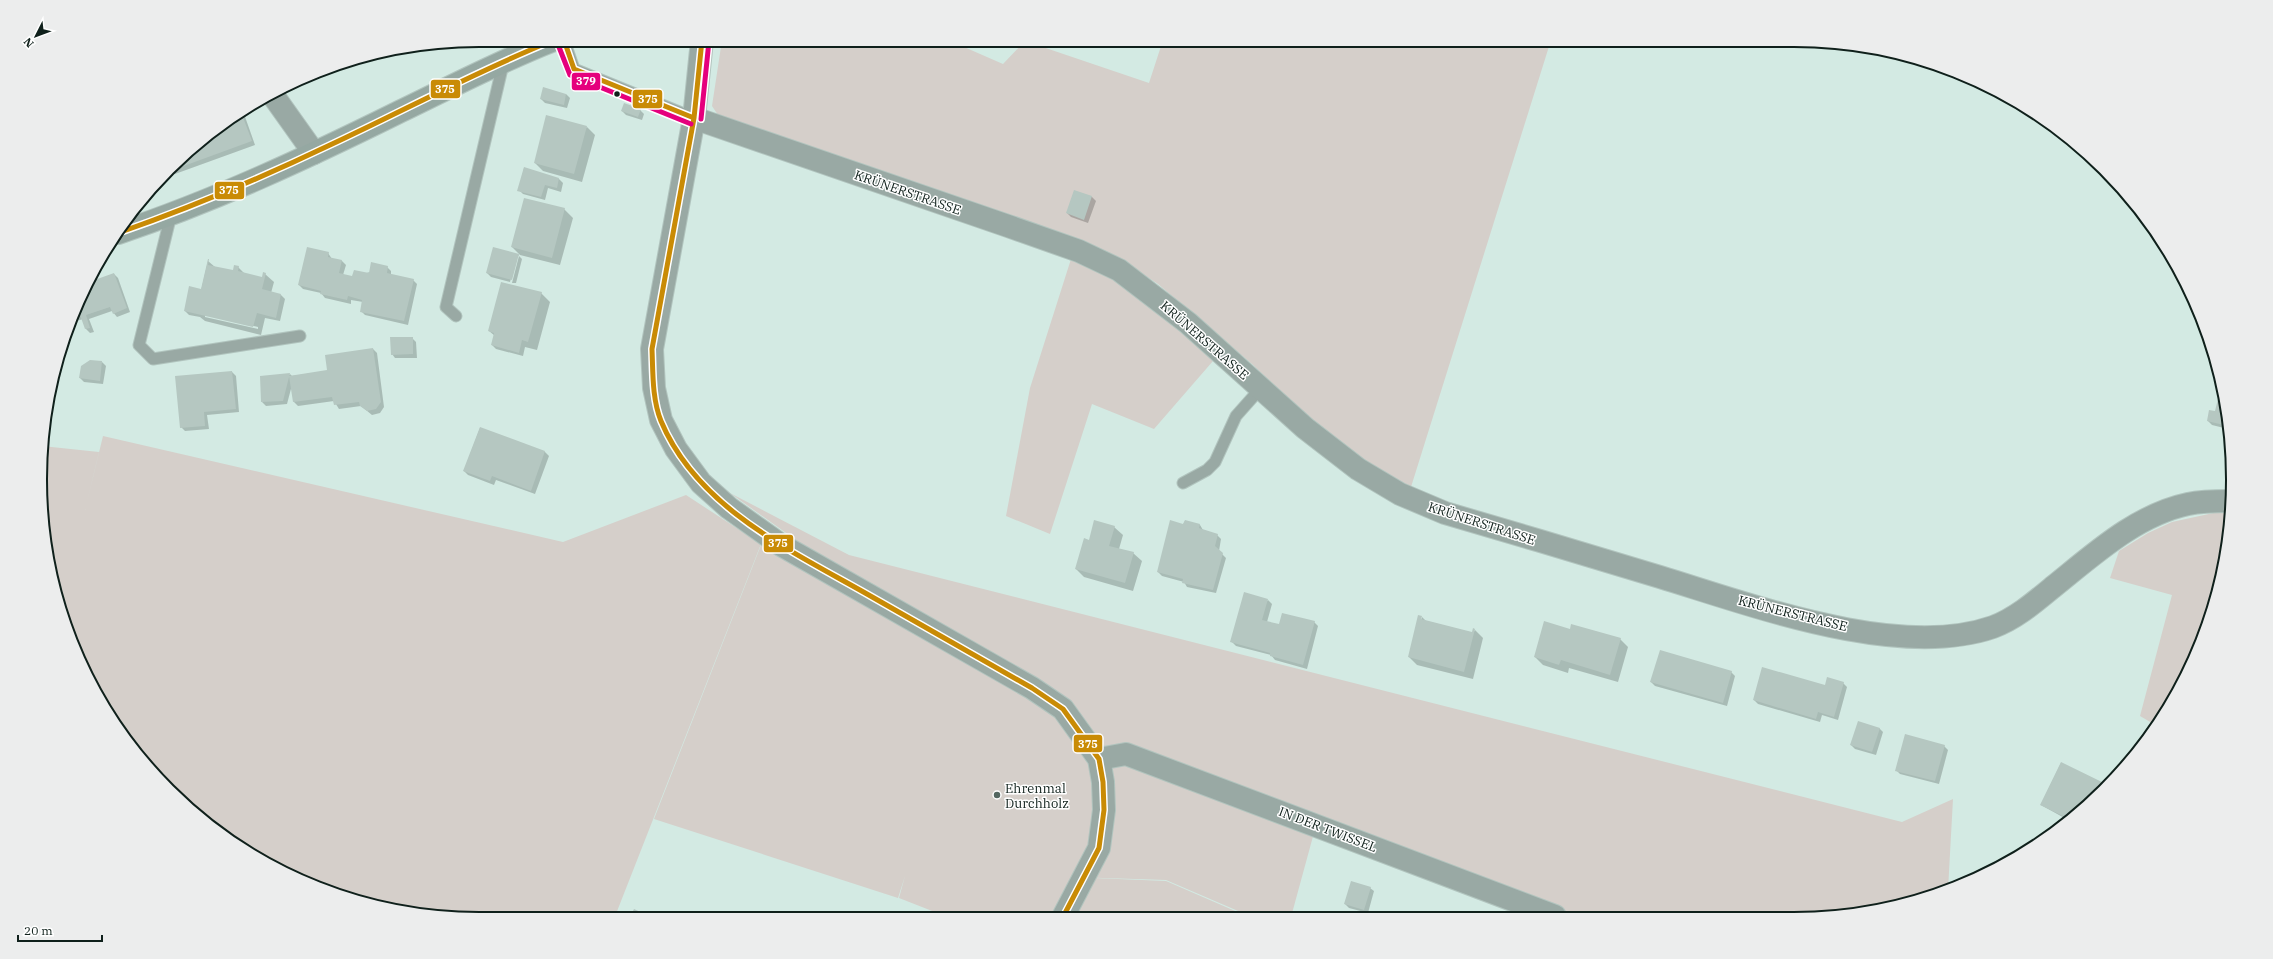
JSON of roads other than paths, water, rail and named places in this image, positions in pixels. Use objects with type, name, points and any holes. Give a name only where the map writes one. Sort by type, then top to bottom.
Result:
[{"type":"main road","points":[[126,230],[171,215],[314,153],[504,60],[536,47]]},
{"type":"street","points":[[701,47],[694,118],[652,349],[654,388],[661,420],[676,449],[701,483],[729,508],[781,545],[1032,688],[1063,709],[1099,759],[1103,782],[1104,810],[1099,848],[1066,912]]},
{"type":"street","points":[[275,99],[314,153]]},
{"type":"street","name":"KRÜNERSTRASSE","points":[[694,118],[1079,251],[1119,270],[1154,294],[1188,322],[1260,389],[1305,428],[1358,469],[1400,494],[1445,513],[1798,617],[1888,634],[1918,637],[1969,634],[1996,626],[2029,606],[2121,535],[2142,522],[2167,510],[2188,504],[2225,501]]},
{"type":"street","name":"IN DER TWISSEL","points":[[1099,759],[1126,754],[1544,912]]},
{"type":"lane","points":[[566,47],[574,70],[694,118]]},
{"type":"lane","points":[[456,316],[446,307],[504,60]]},
{"type":"lane","points":[[171,215],[139,345],[153,359],[300,336]]},
{"type":"lane","points":[[1183,484],[1207,470],[1215,462],[1236,416],[1260,389]]},
{"type":"place","name":"Ehrenmal Durchholz","points":[[997,795]]}]
